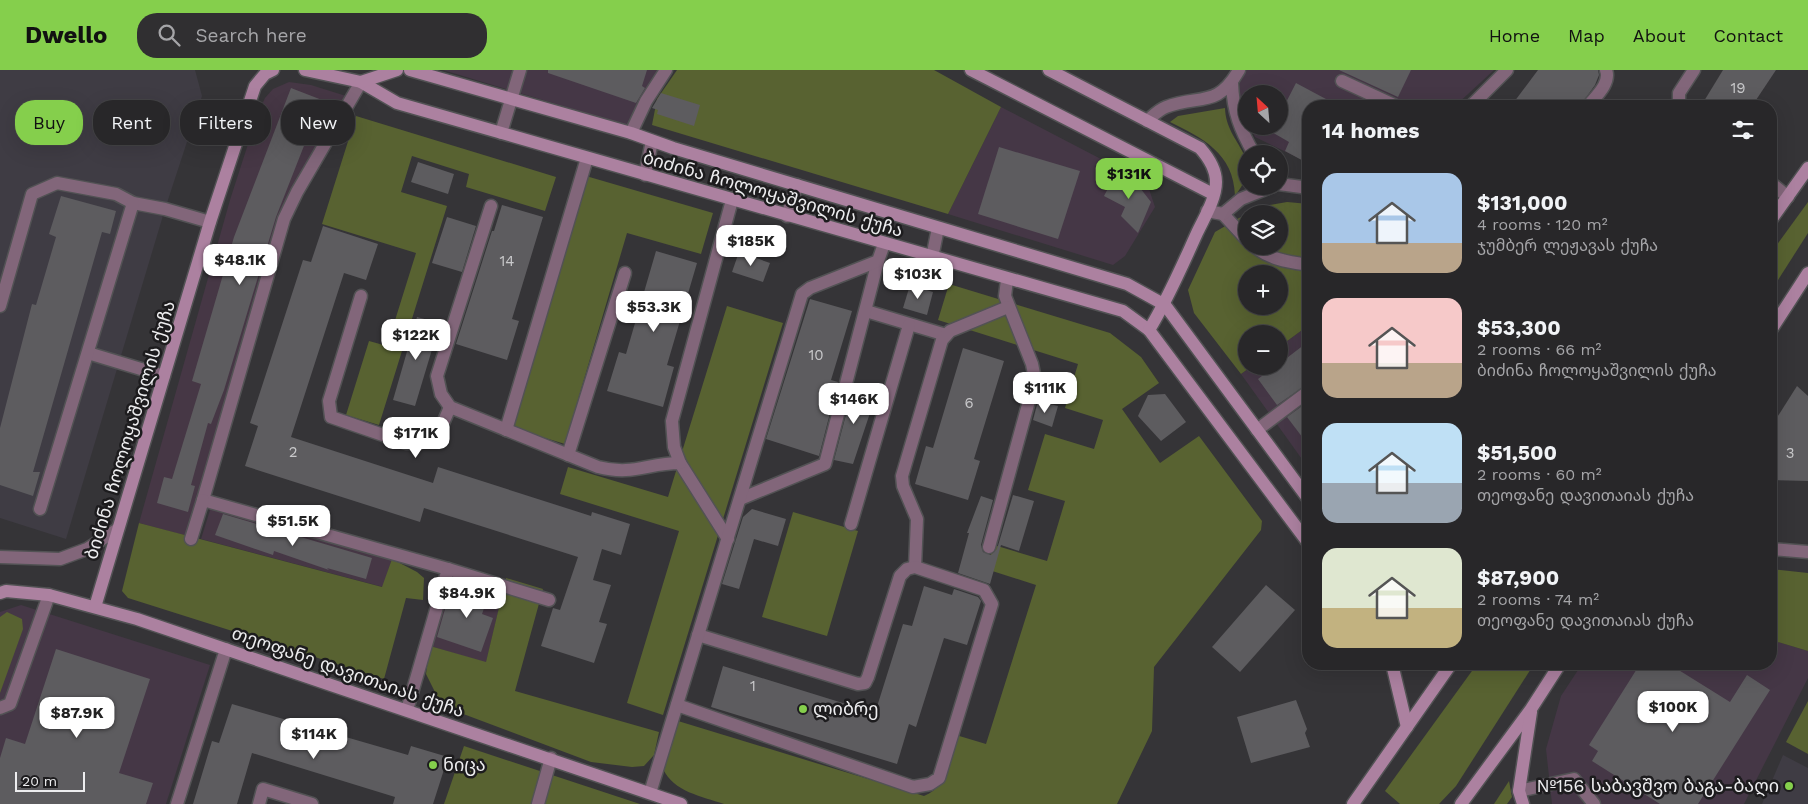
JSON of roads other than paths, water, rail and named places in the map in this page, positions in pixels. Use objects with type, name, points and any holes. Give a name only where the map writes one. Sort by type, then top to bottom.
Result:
[{"type":"street","name":"ბიძინა ჩოლოყაშვილის ქუჩა","points":[[95,607],[210,222],[255,86],[265,74],[273,70]]},
{"type":"street","name":"ბიძინა ჩოლოყაშვილის ქუჩა","points":[[304,70],[361,82],[398,103],[1123,312],[1149,330],[1302,535]]},
{"type":"street","points":[[191,539],[284,219],[297,192],[361,82],[397,70]]},
{"type":"street","name":"ბიძინა ჩოლოყაშვილის ქუჩა","points":[[410,70],[510,100],[632,133],[652,141],[797,186],[1128,284],[1165,304],[1302,491]]},
{"type":"street","points":[[501,133],[520,70]]},
{"type":"street","points":[[632,133],[646,101],[666,70]]},
{"type":"street","points":[[971,70],[1213,194]]},
{"type":"street","points":[[1049,70],[1200,148],[1208,157],[1213,169],[1216,183],[1207,211],[1165,304],[1149,330]]},
{"type":"street","points":[[1147,121],[1167,106],[1205,99],[1220,94],[1232,83],[1238,70]]},
{"type":"street","points":[[1477,100],[1506,70]]},
{"type":"street","points":[[1593,100],[1604,85],[1607,75],[1606,70]]},
{"type":"street","points":[[1679,100],[1679,93],[1694,70]]},
{"type":"street","points":[[1342,81],[1383,100]]},
{"type":"street","points":[[1232,83],[1233,106],[1238,123],[1249,145]]},
{"type":"street","points":[[645,175],[652,141]]},
{"type":"street","points":[[506,430],[586,158]]},
{"type":"street","points":[[1777,210],[1808,168]]},
{"type":"street","points":[[0,306],[32,194],[58,182],[116,194],[134,203],[165,209],[210,222]]},
{"type":"street","points":[[1288,185],[1302,187]]},
{"type":"street","points":[[787,216],[797,186]]},
{"type":"street","points":[[1777,188],[1788,196]]},
{"type":"street","points":[[1223,214],[1241,199],[1251,195]]},
{"type":"street","points":[[728,538],[680,463],[674,447],[672,421],[732,200]]},
{"type":"street","points":[[40,509],[134,203]]},
{"type":"street","points":[[491,206],[437,376],[441,394],[450,407],[568,455],[615,471],[633,471],[680,463]]},
{"type":"street","points":[[1207,211],[1223,214],[1238,230]]},
{"type":"street","points":[[932,258],[938,228]]},
{"type":"street","points":[[740,499],[825,464],[884,244]]},
{"type":"street","points":[[1267,255],[1302,264]]},
{"type":"street","points":[[650,793],[802,294],[810,288],[878,261]]},
{"type":"street","points":[[568,455],[625,272]]},
{"type":"street","points":[[1777,321],[1808,273]]},
{"type":"street","points":[[989,547],[1035,379],[1032,364],[1008,307],[1005,296],[1007,280]]},
{"type":"street","points":[[361,296],[329,401],[331,417],[406,443],[419,443],[441,428],[450,407]]},
{"type":"street","points":[[916,567],[917,519],[903,486],[902,476],[942,340],[950,331],[1008,307]]},
{"type":"street","points":[[866,312],[946,335]]},
{"type":"street","points":[[851,524],[909,325]]},
{"type":"street","points":[[88,353],[164,376]]},
{"type":"street","points":[[1257,430],[1302,396]]},
{"type":"street","points":[[203,500],[448,569],[549,600]]},
{"type":"street","points":[[0,557],[60,559],[87,549],[118,529]]},
{"type":"street","points":[[1777,549],[1808,552]]},
{"type":"street","points":[[676,705],[913,787],[930,784],[939,778],[992,604],[984,590],[916,567],[907,569],[900,576],[865,682],[858,684],[698,635]]},
{"type":"street","points":[[407,710],[448,569]]},
{"type":"street","name":"თეოფანე დავითაიას ქუჩა","points":[[0,593],[6,591],[49,595],[95,607],[551,758],[673,803]]},
{"type":"street","points":[[0,708],[10,704],[49,595]]},
{"type":"street","points":[[176,804],[226,649]]},
{"type":"street","points":[[1393,670],[1407,727]]},
{"type":"street","points":[[1353,804],[1447,670]]},
{"type":"street","points":[[1461,804],[1532,709],[1556,670]]},
{"type":"street","points":[[1523,804],[1519,791],[1532,709]]},
{"type":"street","points":[[538,804],[551,758]]},
{"type":"street","points":[[1519,791],[1574,779],[1594,804]]},
{"type":"street","points":[[259,804],[263,789],[312,804]]},
{"type":"place","name":"ლიბრე","points":[[803,709]]},
{"type":"place","name":"ნიცა","points":[[433,765]]},
{"type":"place","name":"№156 საბავშვო ბაგა-ბაღი","points":[[1789,786]]}]
